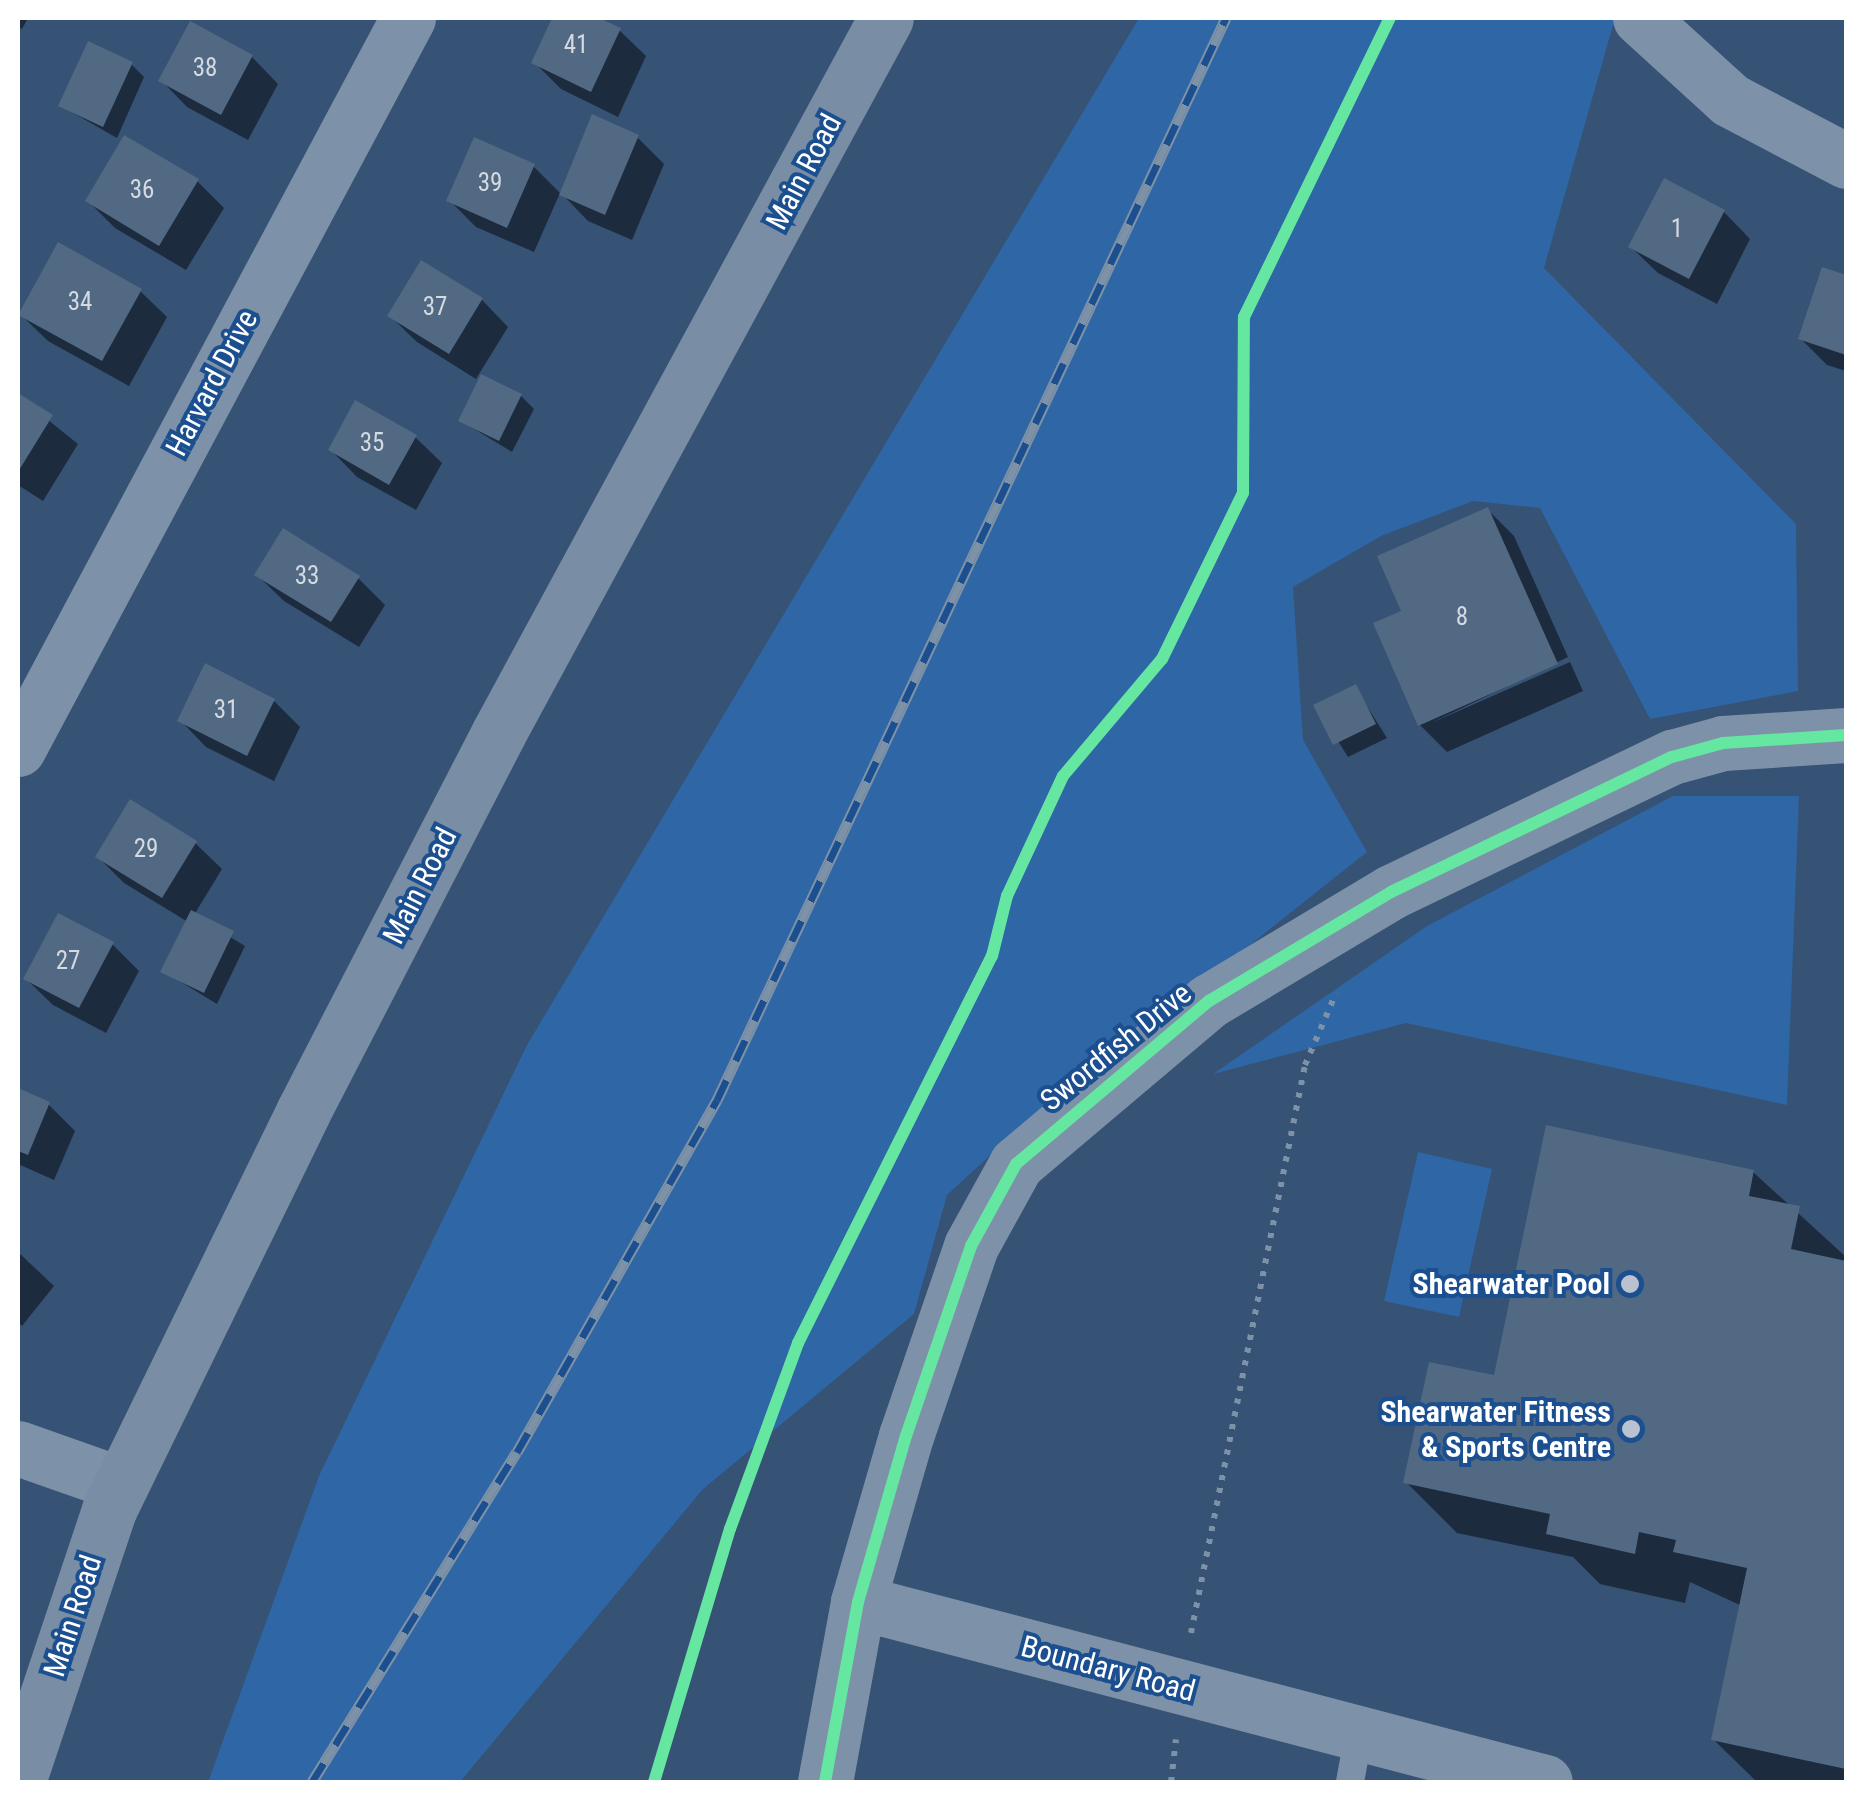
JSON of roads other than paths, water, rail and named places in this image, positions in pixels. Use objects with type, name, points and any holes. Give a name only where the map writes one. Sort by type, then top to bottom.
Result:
[{"type":"main road","name":"Main Road","points":[[18,1782],[120,1484],[498,734],[886,18]]},
{"type":"street","name":"Harvard Drive","points":[[18,749],[408,18]]},
{"type":"street","points":[[1640,18],[1730,100],[1846,161]]},
{"type":"street","name":"Swordfish Drive","points":[[826,1782],[858,1602],[971,1246],[1016,1164],[1091,1096],[1209,1001],[1391,892],[1672,757],[1723,743],[1846,735]]},
{"type":"street","points":[[18,1448],[120,1484]]},
{"type":"street","name":"Boundary Road","points":[[858,1602],[1183,1689],[1354,1760],[1545,1782]]},
{"type":"railway","points":[[312,1782],[517,1452],[717,1100],[1226,18]]},
{"type":"place","name":"Shearwater Pool","points":[[1630,1284]]},
{"type":"place","name":"Shearwater Fitness & Sports Centre","points":[[1631,1429]]}]
